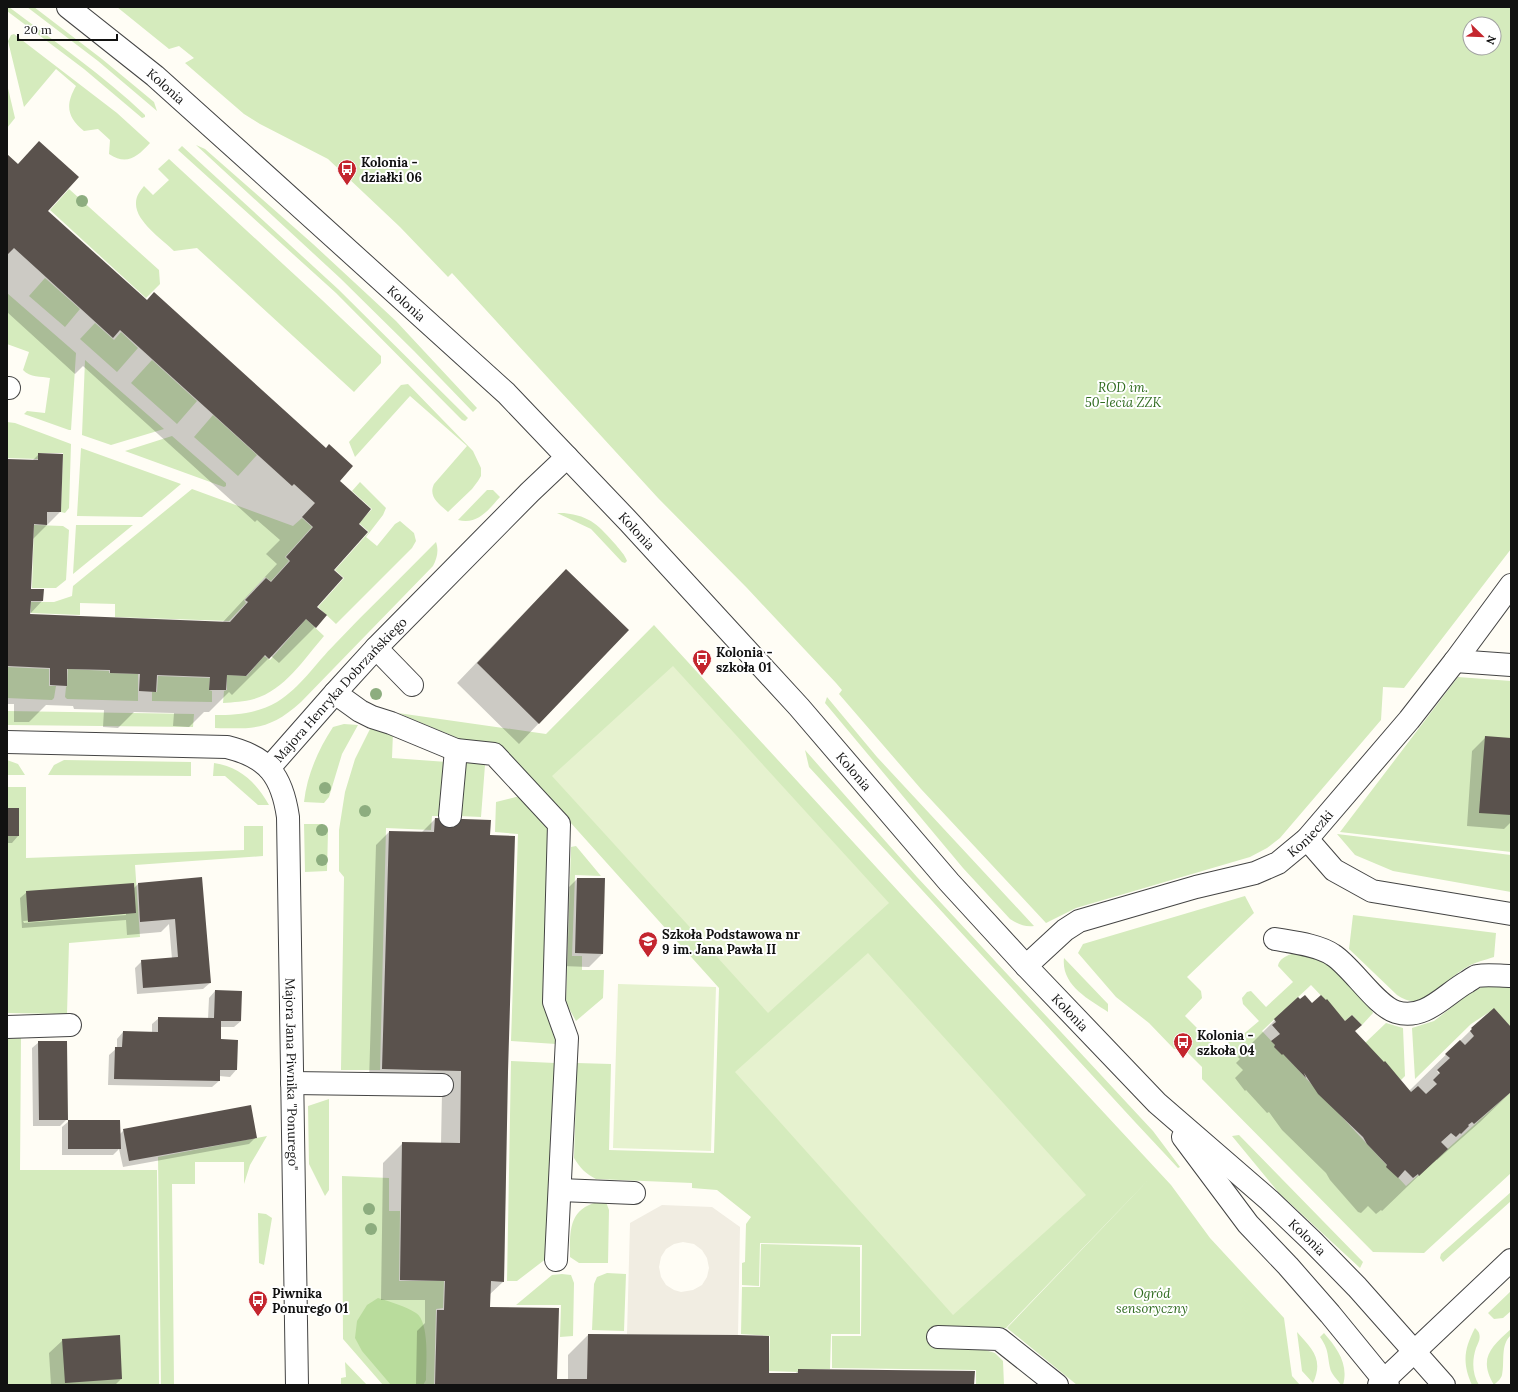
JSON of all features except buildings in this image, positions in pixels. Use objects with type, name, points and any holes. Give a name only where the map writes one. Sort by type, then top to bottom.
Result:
[{"type":"street","name":"Kolonia","points":[[68,7],[155,76],[506,393],[640,534],[793,701],[949,882],[1026,966],[1157,1103],[1269,1200],[1358,1287],[1444,1385]]},
{"type":"street","name":"Majora Henryka Dobrzańskiego","points":[[7,742],[227,747],[250,754],[269,768],[376,648],[530,492],[567,457]]},
{"type":"street","name":"Konieczki","points":[[1026,966],[1065,930],[1079,921],[1196,887],[1255,873],[1278,863],[1307,839],[1409,720],[1455,662],[1511,585]]},
{"type":"street","points":[[376,648],[412,685]]},
{"type":"street","points":[[1455,662],[1511,665]]},
{"type":"street","points":[[335,693],[360,711],[372,717],[391,723],[456,750],[494,754],[559,824],[554,1002],[567,1038],[556,1260]]},
{"type":"street","points":[[450,816],[456,750]]},
{"type":"street","name":"Majora Jana Piwnika \"Ponurego\"","points":[[269,768],[276,778],[285,797],[288,817],[297,1385]]},
{"type":"street","points":[[1307,839],[1334,870],[1372,891],[1511,914]]},
{"type":"street","points":[[1275,939],[1305,944],[1333,954],[1383,1004],[1396,1012],[1413,1013],[1428,1009],[1459,986],[1476,976],[1511,976]]},
{"type":"street","points":[[7,1027],[70,1025]]},
{"type":"street","points":[[292,1084],[442,1085]]},
{"type":"street","name":"Kolonia","points":[[1157,1103],[1248,1224],[1288,1266],[1330,1314],[1383,1383]]},
{"type":"street","points":[[560,1190],[634,1193]]},
{"type":"street","points":[[1383,1383],[1414,1351],[1511,1260]]},
{"type":"street","points":[[938,1337],[998,1339],[1034,1378],[1057,1385]]},
{"type":"green space","points":[[7,7],[96,72],[129,100],[145,115],[145,117],[142,118],[84,69],[7,11]]},
{"type":"green space","points":[[27,7],[34,7],[102,59],[154,102],[157,111],[98,61]]},
{"type":"green space","name":"ROD im. 50-lecia ZZK","points":[[117,7],[1511,7],[1511,549],[1404,688],[1383,687],[1381,720],[1280,838],[1267,848],[1250,857],[1076,908],[1046,923],[921,789],[839,694],[842,690],[836,683],[747,588],[658,498],[452,273],[448,277],[400,227],[328,159],[260,124],[244,114],[185,63],[194,58],[179,46],[169,49]]},
{"type":"green space","points":[[14,34],[117,113],[150,143],[136,156],[131,158],[115,158],[109,154],[110,140],[98,129],[84,131],[74,121],[71,116],[69,105],[72,93],[76,86],[56,69],[24,107],[8,41],[11,35]]},
{"type":"green space","points":[[7,84],[15,118],[7,128]]},
{"type":"green space","points":[[196,145],[205,149],[313,244],[396,321],[477,408],[473,412],[340,278]]},
{"type":"green space","points":[[182,146],[338,289],[468,418],[465,421],[462,420],[336,293],[178,150]]},
{"type":"green space","points":[[169,159],[381,356],[381,363],[354,392],[197,248],[174,251],[144,223],[137,210],[137,196],[144,186],[153,195],[169,180],[158,169]]},
{"type":"green space","points":[[69,189],[159,270],[160,284],[146,298],[50,210]]},
{"type":"green space","points":[[45,278],[80,309],[65,327],[29,296]]},
{"type":"green space","points":[[7,293],[76,353],[71,430],[24,414],[27,411],[45,413],[50,378],[32,376],[26,373],[23,370],[29,352],[7,344]]},
{"type":"green space","points":[[95,323],[114,340],[121,332],[138,348],[117,372],[80,339]]},
{"type":"green space","points":[[85,360],[164,429],[111,445],[82,435]]},
{"type":"green space","points":[[152,360],[197,401],[177,424],[131,383]]},
{"type":"green space","points":[[408,384],[473,451],[481,468],[481,476],[472,489],[448,512],[435,500],[433,496],[432,493],[434,484],[467,446],[410,396],[355,457],[349,442],[401,385]]},
{"type":"green space","points":[[213,415],[257,455],[238,476],[194,437]]},
{"type":"green space","points":[[7,422],[15,423],[71,444],[69,508],[65,513],[61,512],[63,453],[38,453],[38,459],[7,458]]},
{"type":"green space","points":[[172,436],[226,483],[226,486],[224,487],[125,451]]},
{"type":"green space","points":[[81,448],[181,484],[142,517],[77,516]]},
{"type":"green space","points":[[360,482],[386,508],[383,515],[366,537],[377,546],[395,524],[400,521],[414,533],[416,541],[412,548],[336,624],[318,607],[344,578],[335,570],[369,532],[359,523],[372,509],[352,491]]},
{"type":"green space","points":[[192,489],[293,526],[302,518],[312,527],[285,557],[289,561],[271,581],[265,577],[244,600],[246,603],[229,621],[115,617],[115,604],[80,603],[80,615],[31,613],[31,602],[54,602],[72,596],[73,586]]},
{"type":"green space","points":[[487,490],[493,490],[500,497],[487,511],[477,518],[465,521],[458,520]]},
{"type":"green space","points":[[557,513],[573,514],[588,519],[594,523],[616,545],[627,561],[625,563],[622,562],[591,529]]},
{"type":"green space","points":[[34,525],[63,526],[69,530],[66,580],[56,588],[32,588]]},
{"type":"green space","points":[[76,525],[133,525],[73,574]]},
{"type":"green space","points":[[436,542],[437,554],[433,566],[301,702],[280,718],[261,726],[251,728],[215,728],[215,715],[239,714],[262,709],[277,702],[293,690],[347,631]]},
{"type":"green space","points":[[306,619],[324,636],[293,673],[275,689],[265,695],[246,701],[223,703],[224,691],[227,690],[227,675],[247,676],[264,656],[270,660]]},
{"type":"green space","name":"Ogród sensoryczny","points":[[654,625],[1171,1185],[1210,1238],[1284,1318],[1292,1376],[1300,1385],[1077,1385],[1007,1328],[1153,1175],[1006,1328],[933,1326],[932,1348],[985,1350],[995,1353],[1003,1361],[1004,1385],[976,1385],[976,1370],[832,1368],[832,1336],[861,1336],[862,1245],[760,1243],[759,1286],[742,1285],[742,1263],[745,1262],[746,1224],[751,1217],[717,1190],[692,1188],[692,1183],[596,1179],[581,1168],[574,1158],[577,1063],[611,1064],[609,1150],[714,1153],[719,988],[500,744],[467,742],[398,713],[546,734]]},
{"type":"green space","points":[[673,666],[889,903],[768,1013],[552,776]]},
{"type":"green space","points":[[7,667],[49,669],[49,686],[56,686],[54,698],[52,700],[7,698]]},
{"type":"green space","points":[[68,669],[138,674],[138,701],[67,699],[65,697]]},
{"type":"green space","points":[[158,676],[210,678],[209,690],[212,691],[212,702],[152,701],[152,692],[157,692]]},
{"type":"green space","points":[[1458,677],[1511,681],[1511,852],[1340,832]]},
{"type":"green space","points":[[827,697],[877,757],[1034,926],[1021,925],[1010,919],[963,868],[825,703]]},
{"type":"green space","points":[[7,711],[194,714],[193,727],[7,725]]},
{"type":"green space","points":[[344,724],[358,725],[342,754],[329,797],[324,803],[304,802],[305,792],[314,763],[323,745],[333,727]]},
{"type":"green space","points":[[371,727],[393,732],[392,758],[447,762],[443,816],[432,816],[431,830],[386,828],[380,1070],[341,1070],[344,877],[339,871],[339,830],[345,792],[355,759]]},
{"type":"green space","points":[[805,750],[917,877],[1153,1131],[1180,1167],[1178,1168],[1135,1122],[809,767]]},
{"type":"green space","points":[[7,760],[18,764],[25,775],[7,775]]},
{"type":"green space","points":[[64,760],[191,762],[191,776],[48,775],[54,765]]},
{"type":"green space","points":[[476,762],[485,765],[481,817],[459,816],[463,763]]},
{"type":"green space","points":[[214,763],[232,768],[246,777],[259,789],[269,805],[258,805],[225,776],[213,776]]},
{"type":"green space","points":[[7,787],[26,787],[26,858],[244,850],[244,826],[263,826],[263,856],[135,865],[140,937],[69,943],[67,1014],[7,1013]]},
{"type":"green space","points":[[520,796],[539,816],[548,830],[554,1030],[556,1044],[511,1041],[518,834],[495,832],[496,802]]},
{"type":"green space","points":[[304,824],[322,824],[328,831],[327,871],[305,872]]},
{"type":"green space","points":[[1337,834],[1511,855],[1511,892],[1393,871],[1355,855]]},
{"type":"green space","points":[[576,846],[601,876],[575,875],[572,956],[582,956],[582,970],[604,970],[603,998],[576,1021],[566,1003],[571,847]]},
{"type":"green space","points":[[1245,896],[1254,913],[1187,977],[1201,991],[1202,998],[1185,1016],[1220,1051],[1237,1034],[1240,1037],[1259,1021],[1243,1004],[1242,998],[1247,992],[1251,991],[1266,1007],[1293,982],[1278,966],[1279,963],[1287,956],[1301,951],[1331,965],[1370,1005],[1373,1013],[1362,1025],[1352,1015],[1345,1021],[1311,985],[1262,1031],[1406,1186],[1511,1092],[1511,1173],[1424,1253],[1373,1252],[1202,1079],[1202,1067],[1185,1050],[1174,1049],[1149,1023],[1116,997],[1078,953],[1083,944]]},
{"type":"green space","points":[[1353,915],[1496,933],[1494,957],[1477,962],[1467,967],[1423,999],[1418,1001],[1407,1000],[1397,995],[1349,949]]},
{"type":"green space","points":[[868,953],[1086,1195],[953,1315],[735,1072]]},
{"type":"green space","points":[[1064,958],[1108,1004],[1108,1012],[1084,996],[1071,984],[1064,968]]},
{"type":"green space","points":[[618,984],[716,987],[711,1151],[613,1148]]},
{"type":"green space","points":[[1499,984],[1511,987],[1511,1027],[1494,1009],[1471,1024],[1415,1079],[1412,1028],[1434,1021],[1466,996],[1482,987]]},
{"type":"green space","points":[[1386,1023],[1403,1028],[1405,1076],[1401,1080],[1365,1043]]},
{"type":"green space","points":[[21,1038],[20,1170],[157,1170],[159,1385],[7,1385],[7,1039]]},
{"type":"green space","points":[[511,1061],[555,1063],[547,1258],[517,1281],[507,1281]]},
{"type":"green space","points":[[329,1099],[329,1190],[325,1196],[309,1164],[308,1106]]},
{"type":"green space","points":[[1239,1135],[1363,1262],[1360,1268],[1279,1193],[1232,1136]]},
{"type":"green space","points":[[267,1136],[250,1165],[244,1184],[244,1162],[195,1162],[195,1184],[172,1184],[174,1385],[161,1385],[158,1157]]},
{"type":"green space","points":[[342,1176],[389,1178],[389,1211],[400,1211],[399,1281],[444,1281],[443,1308],[436,1309],[434,1385],[383,1385],[343,1339]]},
{"type":"green space","points":[[1511,1192],[1511,1201],[1443,1262],[1440,1258],[1441,1254]]},
{"type":"green space","points":[[597,1202],[606,1202],[609,1210],[608,1263],[579,1263],[570,1257],[570,1239],[573,1223],[581,1210]]},
{"type":"green space","points":[[258,1213],[266,1214],[272,1218],[264,1265],[259,1263]]},
{"type":"green space","points":[[761,1244],[860,1247],[860,1334],[831,1334],[830,1369],[798,1369],[798,1372],[769,1371],[770,1336],[741,1334],[742,1287],[760,1287]]},
{"type":"green space","points":[[607,1273],[626,1274],[624,1331],[592,1330],[594,1284],[597,1277]]},
{"type":"green space","points":[[552,1275],[571,1275],[574,1283],[573,1336],[560,1337],[561,1305],[516,1305]]},
{"type":"green space","points":[[1511,1291],[1511,1311],[1503,1318],[1494,1319],[1488,1313]]},
{"type":"green space","points":[[378,1298],[407,1308],[416,1313],[420,1318],[425,1334],[427,1355],[426,1380],[423,1385],[391,1385],[362,1351],[355,1338],[357,1321],[367,1305]]},
{"type":"green space","points":[[1475,1328],[1480,1337],[1476,1348],[1473,1367],[1479,1385],[1472,1385],[1466,1363],[1468,1343]]},
{"type":"green space","points":[[1511,1329],[1511,1335],[1505,1344],[1504,1349],[1502,1375],[1494,1385],[1489,1376],[1487,1360],[1493,1348]]},
{"type":"green space","points":[[1297,1332],[1312,1349],[1317,1361],[1316,1375],[1313,1383],[1302,1371]]},
{"type":"green space","points":[[1324,1333],[1341,1357],[1344,1370],[1343,1385],[1341,1385],[1333,1375],[1331,1370],[1326,1349],[1320,1337]]},
{"type":"green space","points":[[345,1362],[367,1385],[341,1385],[341,1378],[346,1377]]},
{"type":"shaded area","points":[[662,1205],[712,1207],[740,1227],[738,1335],[627,1334],[630,1223]],"holes":[[[683,1242],[694,1244],[702,1250],[707,1258],[709,1268],[707,1277],[702,1285],[693,1290],[681,1292],[674,1290],[666,1285],[661,1277],[659,1267],[661,1257],[666,1249],[674,1244]]]},
{"type":"place","name":"Kolonia - działki 06","points":[[347,186]]},
{"type":"place","name":"Kolonia - szkoła 01","points":[[702,676]]},
{"type":"place","name":"Szkoła Podstawowa nr 9 im. Jana Pawła II","points":[[648,958]]},
{"type":"place","name":"Kolonia - szkoła 04","points":[[1183,1059]]},
{"type":"place","name":"Piwnika Ponurego 01","points":[[258,1317]]}]
